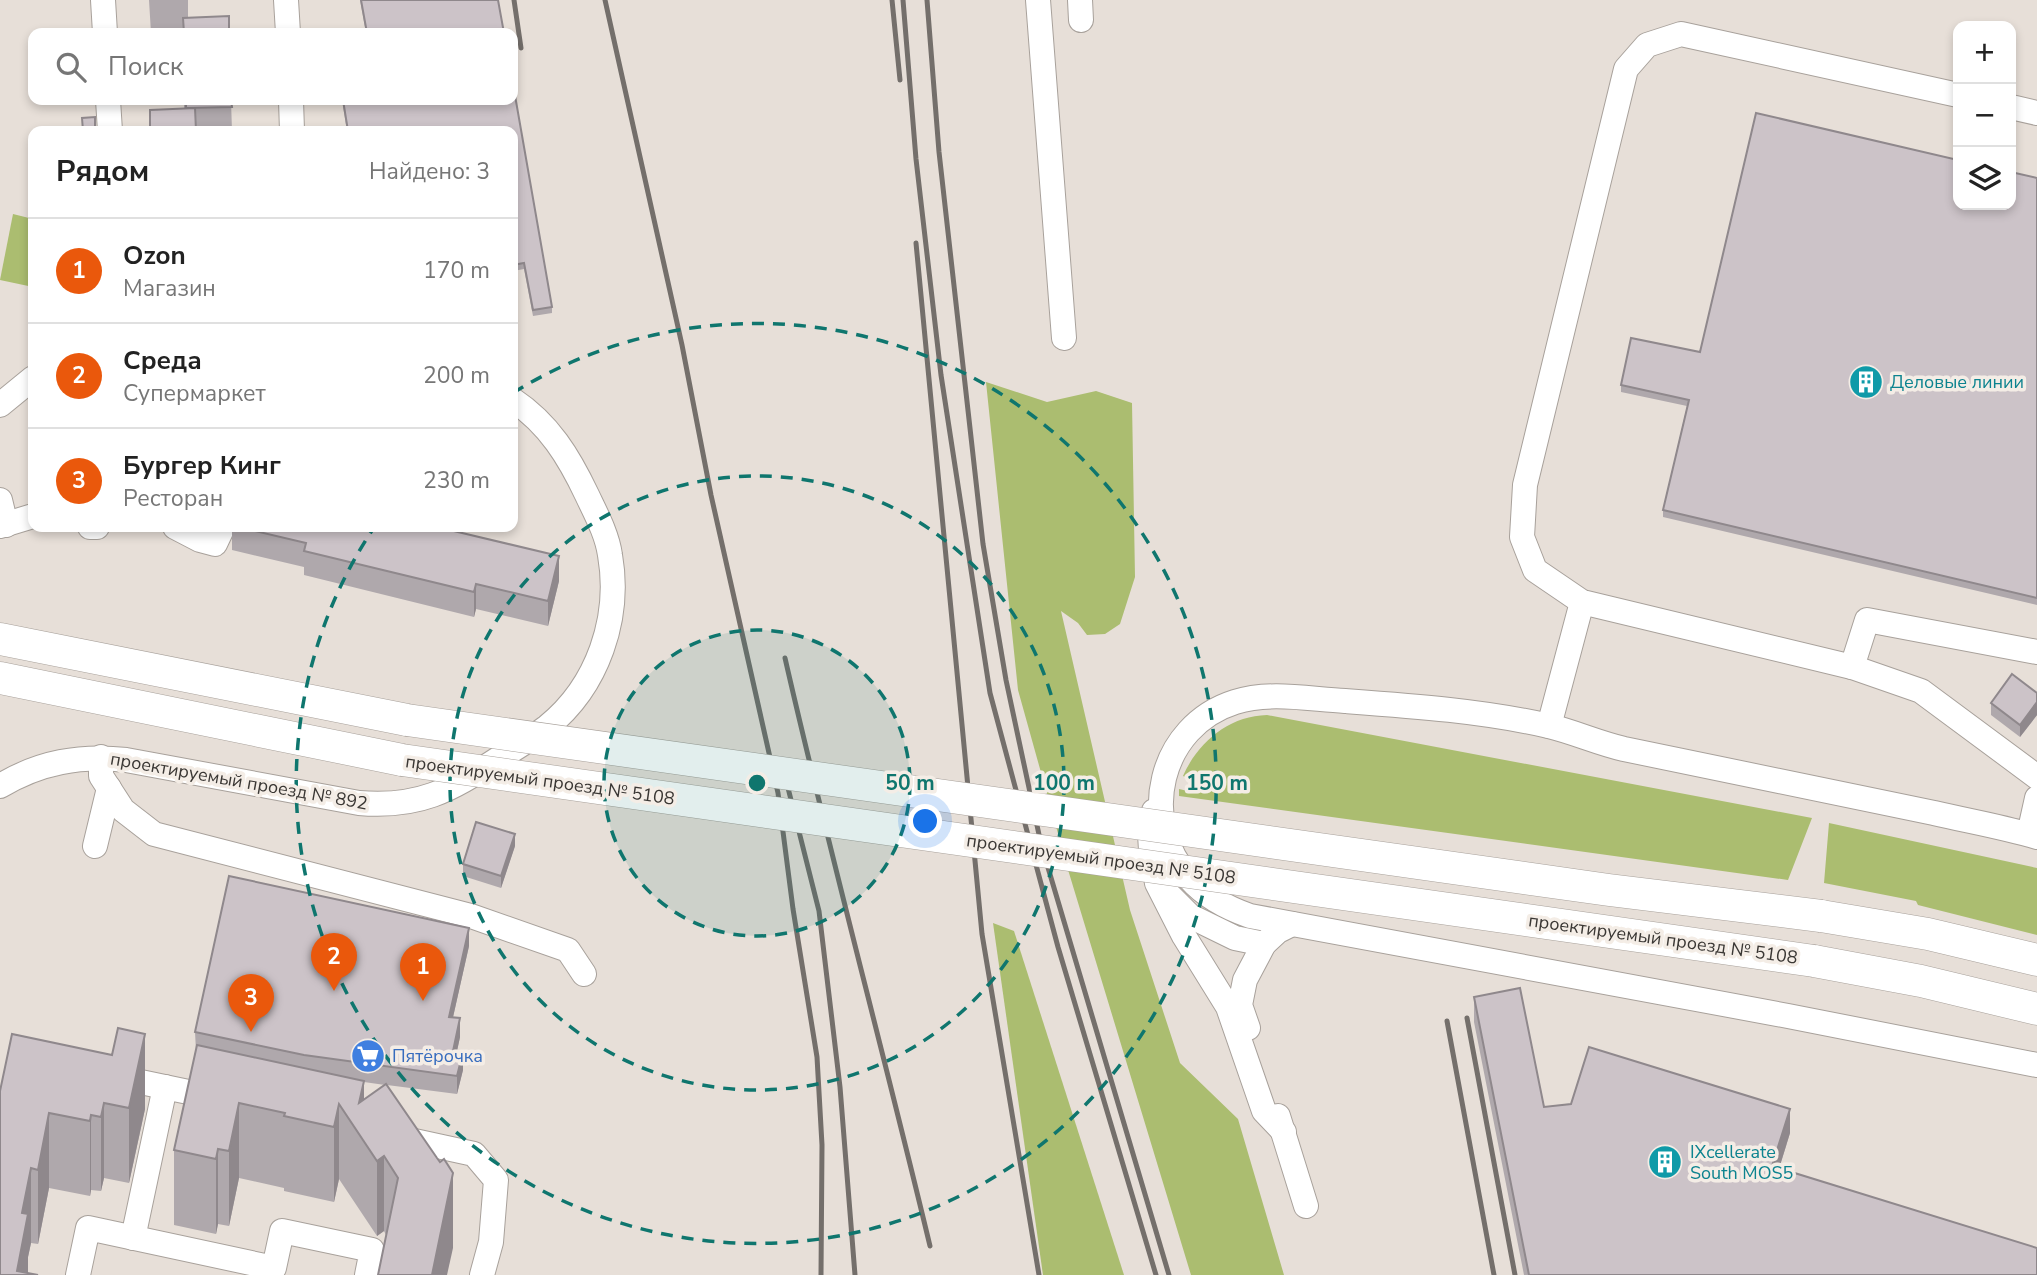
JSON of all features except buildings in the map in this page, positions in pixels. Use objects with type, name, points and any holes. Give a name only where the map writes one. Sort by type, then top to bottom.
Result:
[{"type":"main road","points":[[0,639],[407,720],[1609,890],[1821,916],[1928,934],[2037,960]]},
{"type":"main road","name":"проектируемый проезд № 5108","points":[[0,678],[402,760],[1814,961],[1921,981],[2037,1009]]},
{"type":"street","points":[[103,0],[104,28]]},
{"type":"street","points":[[286,0],[288,28]]},
{"type":"street","points":[[1038,0],[1064,338]]},
{"type":"street","points":[[1953,94],[1681,34],[1647,45],[1626,69],[1525,485],[1522,537],[1535,570],[1582,602],[1852,667],[1921,691],[2037,777]]},
{"type":"street","points":[[108,105],[110,126]]},
{"type":"street","points":[[291,105],[292,126]]},
{"type":"street","points":[[2016,108],[2037,113]]},
{"type":"street","points":[[0,405],[28,382]]},
{"type":"street","name":"проектируемый проезд № 892","points":[[0,786],[46,764],[100,757],[359,803],[382,805],[411,802],[438,795],[464,782],[548,726],[585,684],[606,641],[613,590],[610,553],[598,518],[565,453],[541,422],[518,404]]},
{"type":"street","points":[[0,500],[3,526],[28,518]]},
{"type":"street","points":[[185,532],[215,544],[221,532]]},
{"type":"street","points":[[1549,726],[1582,602]]},
{"type":"street","points":[[1852,667],[1867,620],[2037,652]]},
{"type":"street","points":[[1283,1132],[1264,1111],[1228,1007],[1184,936],[1157,883],[1151,850],[1150,834],[1166,769],[1174,751],[1200,719],[1217,709],[1252,698],[1271,696],[1407,706],[1549,726],[1620,748],[2034,836],[2037,798]]},
{"type":"street","points":[[100,757],[101,776],[124,810],[154,834],[471,916],[568,950],[584,974]]},
{"type":"street","points":[[95,846],[109,788]]},
{"type":"street","points":[[1161,791],[1163,826],[1169,844],[1188,877],[1202,891],[1230,909],[1250,916],[2037,1065]]},
{"type":"street","points":[[1157,883],[1190,916],[1235,938],[1264,944]]},
{"type":"street","points":[[1292,924],[1278,931],[1264,944],[1245,980],[1240,1005],[1306,1206]]},
{"type":"street","points":[[92,1079],[102,1074],[246,1105]]},
{"type":"street","points":[[133,1238],[165,1087]]},
{"type":"street","points":[[380,1133],[474,1154],[496,1180],[491,1242],[482,1275]]},
{"type":"street","points":[[78,1275],[88,1228],[274,1268],[282,1231],[372,1250],[367,1275]]},
{"type":"green space","points":[[13,214],[28,218],[28,286],[0,280]]},
{"type":"green space","points":[[986,382],[1047,402],[1096,391],[1132,403],[1135,577],[1120,624],[1105,634],[1087,635],[1078,623],[1061,611],[1130,910],[1180,1063],[1238,1119],[1284,1275],[1191,1275],[1069,873],[1018,690]]},
{"type":"green space","points":[[1267,715],[1812,818],[1788,880],[1179,796],[1179,789],[1192,792],[1194,781],[1183,776],[1206,742],[1216,733],[1240,720]]},
{"type":"green space","points":[[1829,823],[2037,868],[2037,935],[1918,905],[1916,901],[1824,883]]},
{"type":"green space","points":[[993,923],[1014,931],[1124,1275],[1043,1275]]},
{"type":"railway","points":[[514,0],[521,48]]},
{"type":"railway","points":[[605,0],[778,793],[793,909],[817,1057],[822,1145],[821,1275]]},
{"type":"railway","points":[[892,0],[900,80]]},
{"type":"railway","points":[[903,0],[916,159],[941,375],[990,693],[1058,947],[1156,1275]]},
{"type":"railway","points":[[927,0],[939,152],[983,544],[1006,680],[1041,844],[1169,1275]]},
{"type":"railway","points":[[916,243],[982,934],[1039,1275]]},
{"type":"railway","points":[[785,658],[930,1246]]},
{"type":"railway","points":[[785,776],[819,911],[840,1087],[855,1275]]},
{"type":"railway","points":[[1467,1018],[1515,1275]]},
{"type":"railway","points":[[1447,1021],[1494,1275]]},
{"type":"place","name":"Деловые линии","points":[[1866,382]]},
{"type":"place","name":"Среда","points":[[334,991]]},
{"type":"place","name":"Ozon","points":[[423,1001]]},
{"type":"place","name":"Бургер Кинг","points":[[251,1032]]},
{"type":"place","name":"Пятёрочка","points":[[368,1056]]},
{"type":"place","name":"IXcellerate South MOS5","points":[[1665,1162]]}]
